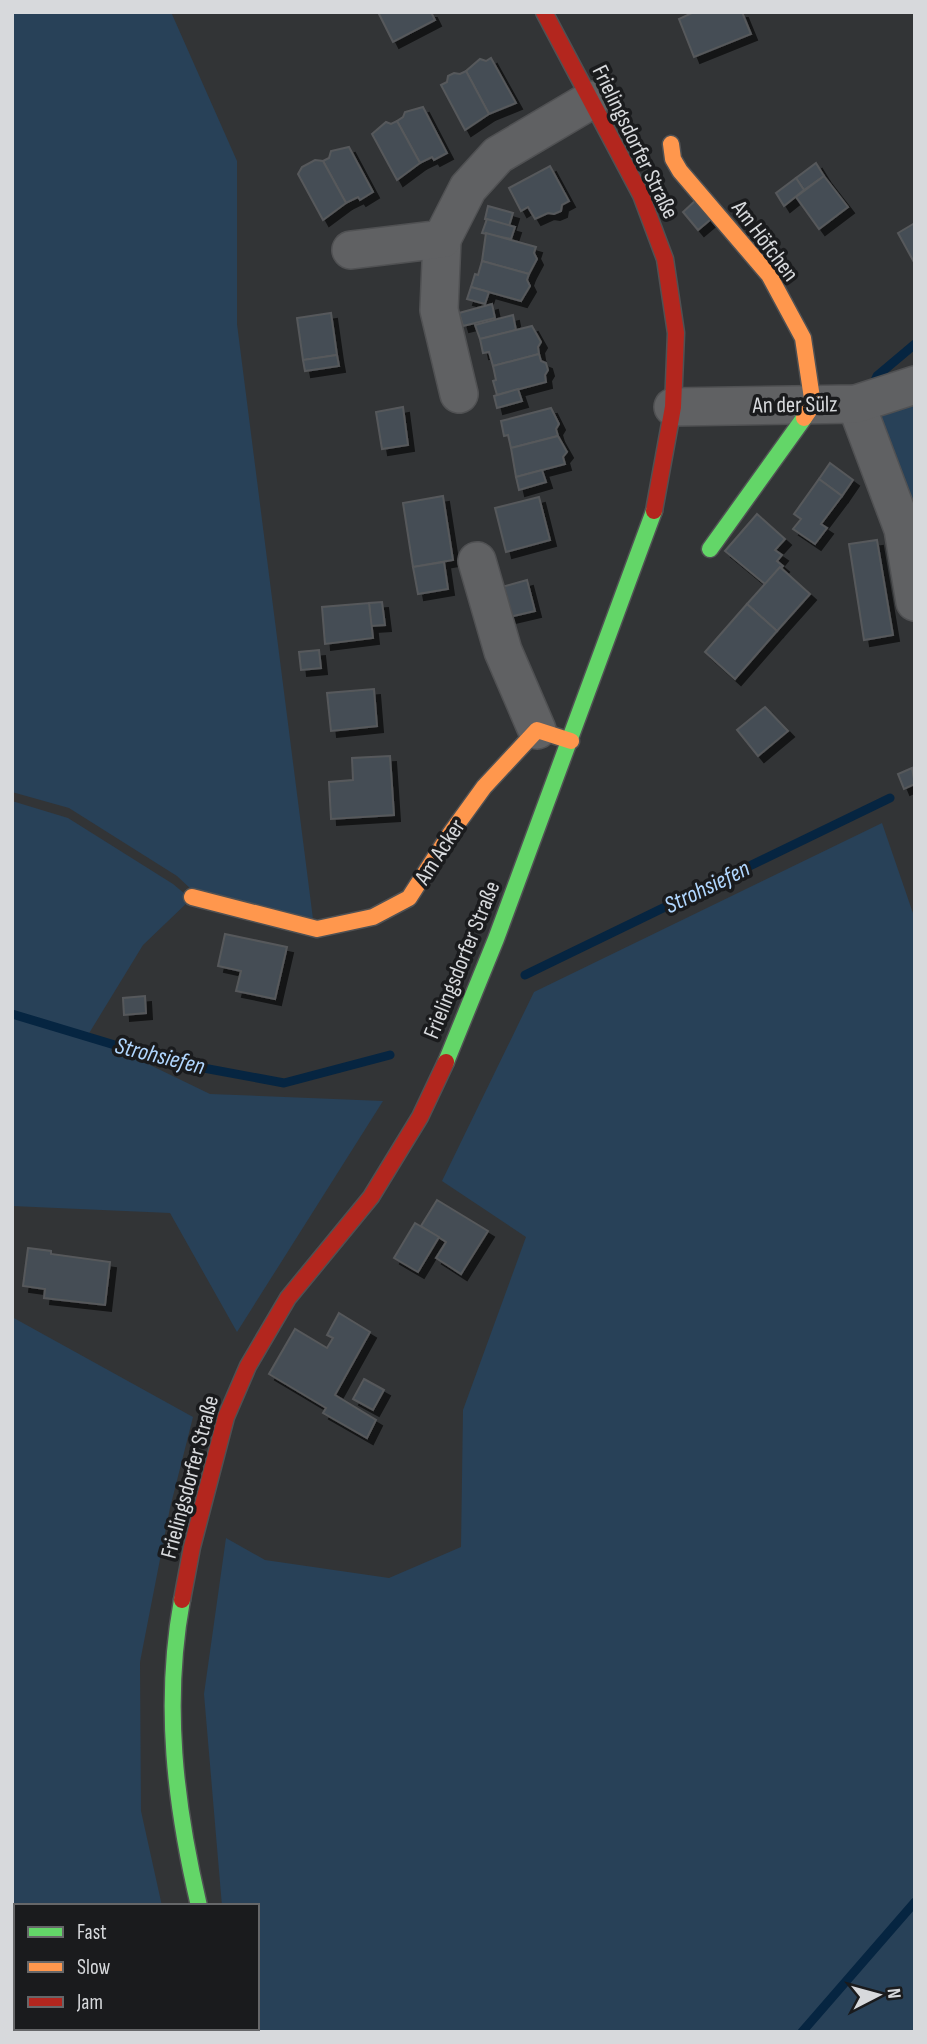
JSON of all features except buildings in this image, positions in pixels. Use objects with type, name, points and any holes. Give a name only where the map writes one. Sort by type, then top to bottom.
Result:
[{"type":"main road","name":"Frielingsdorfer Straße","points":[[199,1904],[176,1792],[172,1696],[177,1627],[192,1548],[226,1417],[254,1354],[288,1298],[371,1197],[420,1116],[457,1038],[554,736],[657,504],[673,407],[676,333],[665,259],[641,195],[544,12]]},
{"type":"main road","name":"Am Höfchen","points":[[671,144],[673,159],[680,171],[769,275],[803,338],[813,405]]},
{"type":"main road","points":[[710,549],[813,405]]},
{"type":"main road","name":"Am Acker","points":[[192,897],[317,929],[373,917],[409,898],[450,834],[484,788],[554,736]]},
{"type":"street","points":[[459,394],[439,310],[442,239],[468,188],[498,155],[590,100]]},
{"type":"street","points":[[351,250],[442,239]]},
{"type":"street","name":"An der Sülz","points":[[673,407],[856,404],[905,388]]},
{"type":"street","points":[[856,404],[903,529],[915,601]]},
{"type":"street","points":[[477,561],[503,651],[554,736]]},
{"type":"shaded area","points":[[12,12],[171,12],[237,161],[237,324],[313,919],[193,891],[177,876],[69,808],[12,792]]},
{"type":"shaded area","points":[[915,393],[915,528],[867,411]]},
{"type":"shaded area","points":[[12,801],[68,818],[173,884],[191,899],[143,945],[88,1035],[210,1094],[383,1101],[237,1332],[170,1213],[12,1206]]},
{"type":"shaded area","points":[[882,823],[915,919],[915,2032],[252,2032],[259,2030],[259,1904],[222,1904],[204,1694],[226,1538],[265,1560],[389,1578],[461,1547],[463,1410],[526,1237],[442,1181],[534,992]]},
{"type":"shaded area","points":[[12,1317],[193,1417],[170,1508],[140,1662],[141,1811],[162,1904],[14,1904],[14,2030],[191,2032],[12,2032]]},
{"type":"waterway","points":[[872,387],[877,376],[915,344]]},
{"type":"waterway","name":"Strohsiefen","points":[[525,975],[890,798]]},
{"type":"waterway","name":"Strohsiefen","points":[[12,1014],[171,1062],[284,1083],[390,1055]]},
{"type":"waterway","points":[[802,2032],[915,1902]]},
{"type":"traffic: fast","points":[[710,549],[804,418]]},
{"type":"traffic: fast","points":[[446,1062],[496,939],[654,511]]},
{"type":"traffic: fast","points":[[182,1600],[173,1677],[174,1754],[184,1830],[199,1904]]},
{"type":"traffic: slow","points":[[671,144],[673,159],[680,171],[769,275],[803,338],[813,405],[804,418]]},
{"type":"traffic: slow","points":[[192,897],[317,929],[373,917],[409,898],[484,787],[537,730],[571,741]]},
{"type":"traffic: jam","points":[[544,12],[641,195],[665,259],[676,333],[673,407],[654,511]]},
{"type":"traffic: jam","points":[[182,1600],[192,1547],[226,1417],[248,1366],[288,1298],[371,1197],[420,1117],[446,1062]]}]
